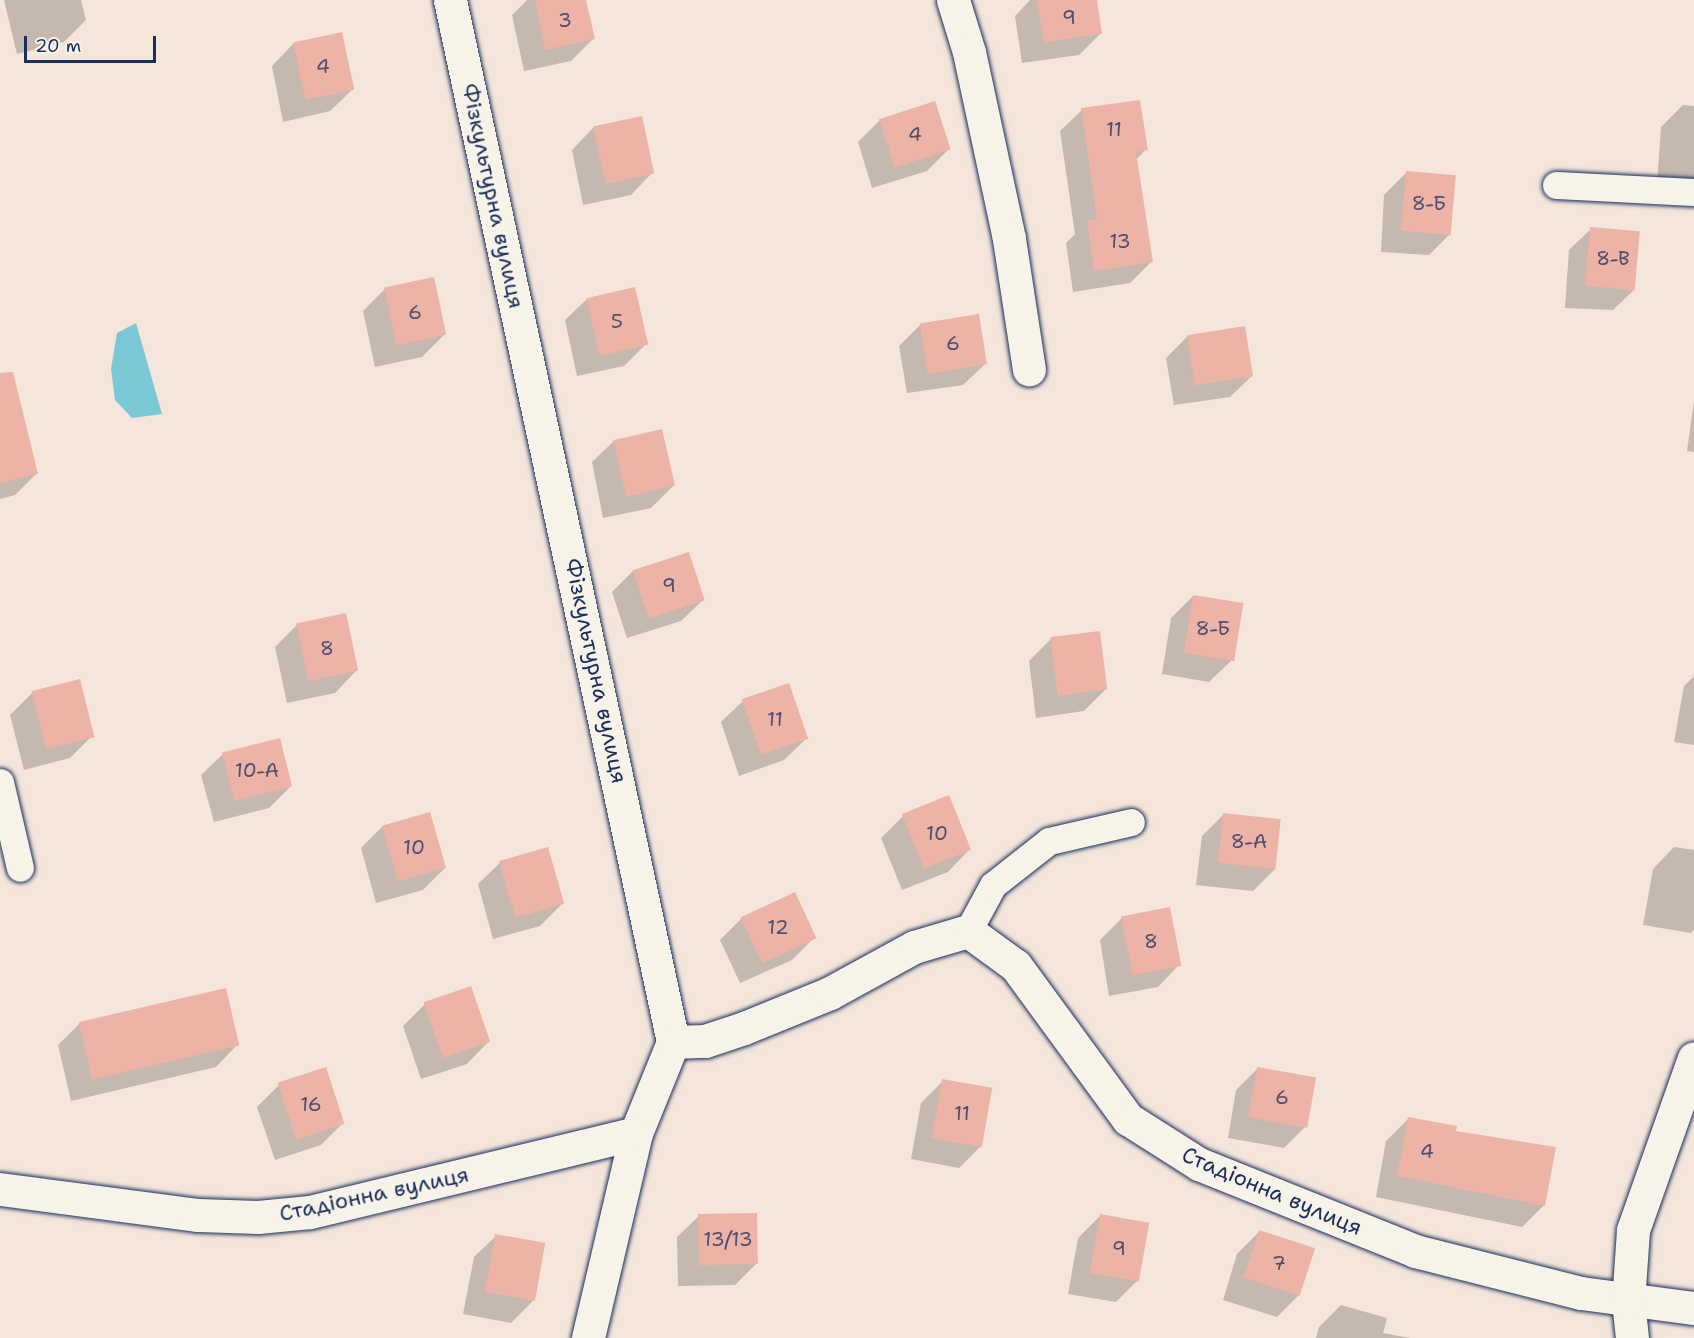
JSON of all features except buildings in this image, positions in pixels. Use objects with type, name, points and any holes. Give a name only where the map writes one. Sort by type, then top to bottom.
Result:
[{"type":"street","name":"Фізкультурна вулиця","points":[[450,0],[673,1042]]},
{"type":"street","points":[[953,0],[969,52],[1010,239],[1029,369]]},
{"type":"street","points":[[588,1338],[636,1133],[673,1042],[705,1041],[744,1028],[830,993],[914,947],[968,931]]},
{"type":"street","name":"Стадіонна вулиця","points":[[968,931],[1016,966],[1128,1119],[1199,1164],[1415,1251],[1628,1302],[1694,1308]]},
{"type":"street","points":[[1632,1338],[1628,1302],[1633,1230],[1694,1059]]},
{"type":"street","name":"Стадіонна вулиця","points":[[0,1189],[198,1215],[258,1217],[310,1212],[636,1133]]},
{"type":"lane","points":[[1556,185],[1694,192]]},
{"type":"lane","points":[[0,782],[20,868]]},
{"type":"lane","points":[[968,931],[993,885],[1049,841],[1098,826],[1131,822]]},
{"type":"water","points":[[136,323],[162,414],[132,418],[115,400],[111,369],[117,333]]}]
